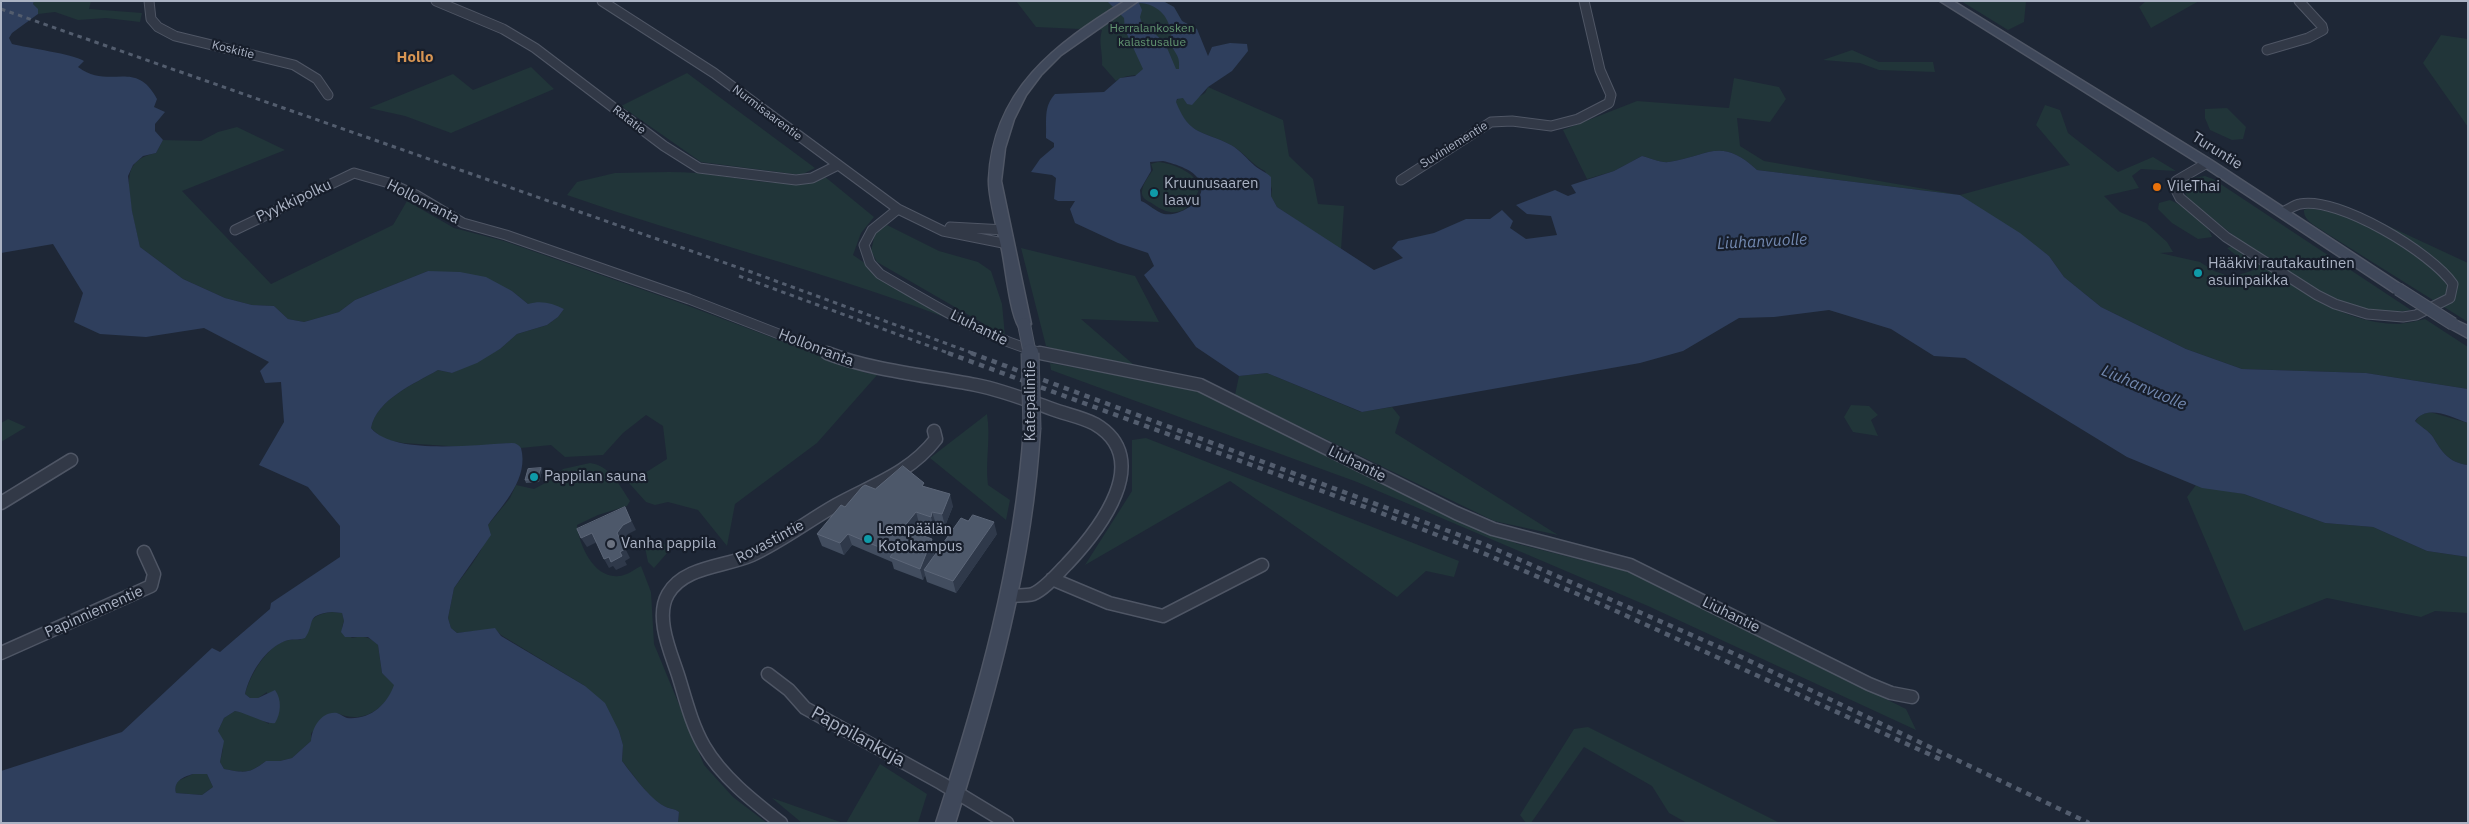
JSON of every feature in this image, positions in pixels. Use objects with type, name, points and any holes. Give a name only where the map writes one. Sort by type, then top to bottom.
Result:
[{"type":"street","name":"Koskitie","points":[[149,1],[147,11],[152,23],[162,31],[294,66],[317,79],[328,95]]},
{"type":"street","name":"Ratatie","points":[[436,1],[503,29],[535,48],[664,146],[699,168],[796,180],[812,178],[838,165]]},
{"type":"street","name":"Nurmisaarentie","points":[[602,1],[658,35],[714,73],[898,209],[931,227],[1008,244]]},
{"type":"street","name":"Katepalintie","points":[[945,823],[1010,596],[1016,572],[1030,486],[1033,368],[995,182],[996,159],[1005,124],[1020,96],[1040,69],[1070,40],[1133,1]]},
{"type":"street","name":"Suviniementie","points":[[1401,180],[1491,122],[1504,119],[1554,126],[1592,113],[1609,103],[1611,95],[1600,70],[1584,1]]},
{"type":"street","name":"Turuntie","points":[[1944,1],[2207,163],[2468,333]]},
{"type":"street","points":[[2267,50],[2308,38],[2323,30],[2322,26],[2298,1]]},
{"type":"street","points":[[2207,163],[2176,181],[2175,188],[2180,198],[2226,237],[2317,296],[2354,311],[2392,318],[2416,316],[2450,298],[2453,284],[2444,271],[2416,249],[2380,229],[2347,214],[2320,206],[2301,204],[2282,212]]},
{"type":"street","name":"Pyykkipolku","points":[[235,230],[354,173]]},
{"type":"street","name":"Hollonranta","points":[[354,173],[389,183],[416,195],[462,223],[506,234],[689,299],[850,362],[978,385],[1017,396],[1094,424],[1114,439],[1120,460],[1121,482],[1115,499],[1102,521],[1081,549],[1052,580],[1032,594],[1010,596]]},
{"type":"street","name":"Liuhantie","points":[[898,209],[867,236],[863,246],[868,262],[880,274],[981,331],[1005,342],[1045,355],[1170,376],[1200,385],[1456,513],[1493,529],[1630,565],[1869,684],[1891,693],[1912,697]]},
{"type":"street","name":"Nurmisaarentie","points":[[931,227],[1005,230]]},
{"type":"street","name":"Rovastintie","points":[[781,823],[740,788],[717,765],[704,744],[669,648],[664,610],[667,595],[679,582],[692,574],[751,555],[862,490],[886,480],[926,452],[936,439],[934,431]]},
{"type":"street","points":[[1,503],[71,460]]},
{"type":"street","name":"Papinniementie","points":[[1,652],[145,591],[155,581],[144,552]]},
{"type":"street","points":[[1052,580],[1109,603],[1135,611],[1163,616],[1262,565]]},
{"type":"street","name":"Pappilankuja","points":[[768,674],[789,690],[805,708],[955,791],[1007,823]]},
{"type":"green space","points":[[34,1],[91,1],[89,9],[142,13],[140,22],[106,18],[78,20],[55,12],[38,14],[33,4]]},
{"type":"green space","name":"Herralankosken kalastusalue","points":[[1016,1],[1163,1],[1174,7],[1182,21],[1197,29],[1205,54],[1208,56],[1178,75],[1136,75],[1116,81],[1102,65],[1100,39],[1102,30],[1036,27]]},
{"type":"green space","points":[[1961,1],[2026,1],[2024,22],[2008,30]]},
{"type":"green space","points":[[2146,1],[2199,1],[2151,28],[2139,7]]},
{"type":"green space","points":[[2441,35],[2468,39],[2468,127],[2423,63]]},
{"type":"green space","points":[[1852,50],[1879,62],[1933,62],[1935,72],[1879,70],[1860,63],[1823,60]]},
{"type":"green space","points":[[531,67],[554,89],[451,133],[405,116],[369,108],[453,74],[473,90]]},
{"type":"green space","points":[[687,73],[815,168],[801,175],[701,162],[621,106]]},
{"type":"green space","points":[[1734,78],[1779,87],[1786,99],[1770,122],[1737,118],[1740,146],[1764,161],[1960,195],[1757,170],[1734,154],[1724,151],[1704,153],[1669,162],[1642,156],[1614,171],[1587,179],[1563,130],[1637,101],[1729,108]]},
{"type":"green space","points":[[1208,87],[1283,120],[1289,156],[1313,179],[1318,204],[1344,206],[1341,250],[1277,207],[1271,196],[1272,189],[1265,171],[1236,148],[1198,131],[1186,121],[1175,102],[1180,97],[1184,98],[1187,104],[1205,93]]},
{"type":"green space","points":[[2045,105],[2060,110],[2068,133],[2118,172],[2153,157],[2176,171],[2141,169],[2132,176],[2139,188],[2104,196],[2120,212],[2146,223],[2167,242],[2173,252],[2160,253],[2200,262],[2214,271],[2232,277],[2254,270],[2227,248],[2233,246],[2311,297],[2354,316],[2376,322],[2399,324],[2425,319],[2468,347],[2468,389],[2366,373],[2242,369],[2186,349],[2101,307],[2064,277],[2049,256],[1960,195],[2070,165],[2036,125]]},
{"type":"green space","points":[[2227,108],[2246,127],[2243,139],[2232,140],[2210,130],[2205,118],[2205,109]]},
{"type":"green space","points":[[237,127],[285,150],[182,191],[271,284],[393,225],[407,201],[454,228],[504,241],[678,302],[866,373],[878,374],[817,443],[735,504],[727,546],[698,510],[668,502],[655,505],[646,502],[629,483],[667,459],[663,426],[646,415],[623,433],[603,455],[565,457],[551,445],[521,448],[511,443],[463,447],[403,443],[383,439],[371,428],[381,409],[398,393],[438,370],[452,373],[500,349],[517,334],[547,325],[558,317],[564,309],[528,304],[512,291],[428,271],[355,300],[339,312],[304,322],[288,319],[274,306],[252,305],[225,298],[183,279],[140,247],[129,194],[130,173],[137,161],[156,153],[163,140],[201,141],[218,132]]},
{"type":"green space","points":[[1158,162],[1182,169],[1197,182],[1200,187],[1187,208],[1181,211],[1168,212],[1143,198],[1142,191],[1144,185],[1153,170],[1151,164]]},
{"type":"green space","points":[[615,173],[696,173],[778,183],[810,181],[824,176],[874,217],[861,233],[853,255],[944,317],[851,284],[567,195],[577,182]]},
{"type":"green space","points":[[2205,176],[2213,179],[2411,310],[2382,311],[2352,305],[2322,293],[2292,277],[2236,237],[2188,199],[2182,185],[2187,179]]},
{"type":"green space","points":[[2170,200],[2188,210],[2201,221],[2212,237],[2198,239],[2172,223],[2158,209],[2159,203]]},
{"type":"green space","points":[[2341,204],[2468,263],[2468,322],[2315,226],[2308,221],[2304,214],[2304,210],[2309,208],[2347,215]]},
{"type":"green space","points":[[887,225],[939,251],[978,262],[991,271],[1002,304],[1005,336],[877,262],[871,251],[875,234]]},
{"type":"green space","points":[[1021,248],[1135,276],[1159,322],[1081,319],[1134,365],[1073,355],[1046,346]]},
{"type":"green space","points":[[1050,363],[1197,390],[1364,475],[1480,529],[1518,544],[1633,573],[1906,709],[1916,730],[1648,606],[1357,482],[1051,370]]},
{"type":"green space","points":[[1267,373],[1361,412],[1392,407],[1400,417],[1395,433],[1558,535],[1494,521],[1235,395],[1239,376]]},
{"type":"green space","points":[[1851,405],[1869,406],[1878,415],[1871,420],[1878,436],[1853,432],[1844,417]]},
{"type":"green space","points":[[2430,412],[2468,423],[2468,465],[2456,462],[2446,456],[2431,435],[2415,422],[2420,415]]},
{"type":"green space","points":[[987,414],[988,485],[1010,500],[1006,520],[930,458]]},
{"type":"green space","points":[[8,419],[26,427],[1,442],[1,423]]},
{"type":"green space","points":[[1146,438],[1459,561],[1454,577],[1426,571],[1397,597],[1230,481],[1085,565],[1132,491],[1132,440]]},
{"type":"green space","points":[[590,463],[609,472],[630,501],[627,506],[598,515],[577,525],[585,551],[595,566],[602,572],[610,575],[625,575],[641,566],[651,592],[654,644],[704,765],[733,797],[767,823],[678,823],[679,812],[658,803],[622,761],[623,745],[619,731],[585,686],[501,635],[495,629],[457,633],[451,628],[448,618],[454,588],[481,550],[488,525],[510,498],[516,485],[534,489],[551,480],[563,469]]},
{"type":"green space","points":[[2196,485],[2244,494],[2325,523],[2373,527],[2427,551],[2468,557],[2468,613],[2435,611],[2421,617],[2327,598],[2244,631],[2187,497]]},
{"type":"green space","points":[[644,543],[674,545],[654,568],[648,562]]},
{"type":"green space","points":[[332,612],[342,613],[344,621],[342,627],[352,638],[366,637],[378,645],[382,673],[395,685],[391,694],[379,708],[364,716],[346,716],[337,713],[311,733],[311,741],[292,758],[280,761],[266,761],[246,771],[224,769],[220,762],[223,749],[218,731],[224,718],[235,711],[249,713],[269,724],[267,692],[258,698],[250,698],[245,694],[252,675],[258,666],[272,649],[281,643],[290,640],[300,640],[308,631],[313,619],[317,616]]},
{"type":"green space","points":[[1588,727],[1780,823],[1687,823],[1669,813],[1652,786],[1584,747],[1531,823],[1526,823],[1520,815],[1574,729]]},
{"type":"green space","points":[[880,764],[927,794],[918,823],[846,823]]},
{"type":"green space","points":[[193,774],[207,774],[213,787],[202,795],[176,793],[175,787],[178,781]]},
{"type":"green space","points":[[772,798],[843,823],[802,823]]},
{"type":"water","points":[[1,1],[34,1],[33,4],[38,9],[38,14],[12,33],[9,38],[12,44],[79,58],[84,61],[78,67],[90,74],[131,77],[140,80],[149,87],[157,99],[154,107],[165,112],[155,124],[155,131],[163,140],[156,153],[143,156],[133,165],[128,176],[132,211],[140,247],[183,279],[225,298],[252,305],[274,306],[288,319],[304,322],[339,312],[355,300],[428,271],[460,272],[486,277],[512,291],[528,304],[546,303],[564,309],[558,317],[547,325],[517,334],[500,349],[477,363],[452,373],[438,370],[398,393],[381,409],[371,428],[382,437],[417,445],[459,446],[512,443],[521,448],[523,459],[514,489],[488,525],[491,535],[454,588],[448,618],[451,628],[457,633],[495,628],[501,636],[585,686],[605,703],[619,731],[623,745],[622,761],[653,798],[664,806],[679,812],[678,823],[1,823],[1,771],[122,732],[212,648],[220,652],[270,609],[271,603],[340,557],[340,526],[308,487],[259,465],[284,422],[281,382],[265,383],[260,371],[269,362],[204,328],[146,337],[100,334],[74,322],[83,293],[53,244],[1,253]],"holes":[[[323,613],[342,613],[344,621],[341,632],[345,637],[368,637],[378,645],[382,673],[394,685],[387,699],[376,710],[363,716],[347,718],[337,713],[326,715],[315,726],[311,741],[292,758],[280,761],[266,761],[246,771],[224,769],[220,762],[224,741],[218,731],[224,718],[235,711],[275,723],[279,715],[280,702],[275,690],[258,698],[250,698],[245,694],[259,663],[278,645],[288,640],[305,638],[314,618]],[[193,774],[207,774],[213,787],[202,795],[176,793],[177,783],[182,778]]]},
{"type":"water","name":"Liuhanvuolle","points":[[1107,1],[1163,1],[1174,7],[1182,21],[1197,29],[1208,56],[1212,47],[1230,43],[1247,44],[1248,51],[1232,71],[1208,87],[1192,105],[1187,104],[1183,98],[1177,99],[1176,102],[1181,113],[1192,127],[1234,147],[1255,166],[1271,177],[1271,196],[1277,207],[1374,270],[1403,258],[1392,248],[1398,241],[1434,233],[1466,219],[1490,219],[1502,210],[1513,221],[1510,228],[1526,239],[1557,235],[1551,216],[1527,214],[1516,205],[1555,190],[1568,196],[1576,193],[1571,185],[1614,171],[1642,156],[1669,162],[1714,151],[1724,151],[1734,154],[1757,170],[1960,195],[2020,233],[2049,256],[2064,277],[2101,307],[2186,349],[2242,369],[2366,373],[2468,389],[2468,423],[2440,413],[2426,413],[2415,421],[2431,435],[2446,456],[2456,462],[2468,465],[2468,557],[2427,551],[2373,527],[2325,523],[2244,494],[2202,488],[2127,457],[1965,358],[1934,356],[1891,329],[1829,310],[1774,317],[1739,318],[1683,351],[1640,363],[1362,412],[1267,373],[1239,376],[1196,347],[1144,275],[1154,266],[1148,253],[1118,243],[1075,223],[1070,209],[1075,201],[1058,201],[1054,199],[1056,178],[1052,175],[1031,172],[1040,159],[1054,147],[1054,143],[1046,138],[1046,120],[1047,109],[1055,94],[1104,92],[1120,78],[1135,76],[1143,69],[1125,30],[1124,18]],"holes":[[[1139,3],[1156,8],[1167,20],[1171,32],[1170,42],[1178,58],[1179,69],[1176,69],[1165,43],[1141,21],[1142,10]],[[1163,161],[1190,171],[1199,179],[1201,184],[1201,190],[1195,202],[1190,207],[1177,213],[1164,214],[1141,201],[1140,190],[1151,171],[1150,162]]]},
{"type":"building","points":[[903,466],[924,483],[922,486],[950,494],[942,514],[932,512],[931,517],[916,512],[903,528],[932,539],[920,569],[890,557],[893,553],[848,534],[840,543],[817,534],[841,505],[845,507],[862,487],[865,485],[875,489]]},
{"type":"building","points":[[541,468],[537,479],[525,480],[528,469]]},
{"type":"building","points":[[625,507],[631,521],[623,525],[617,533],[625,549],[620,552],[622,556],[611,562],[609,557],[604,559],[592,533],[581,538],[577,529]]},
{"type":"building","points":[[973,515],[994,522],[953,581],[924,570],[961,518],[968,521]]},
{"type":"railway","points":[[1,9],[754,273],[975,354]]},
{"type":"railway","points":[[739,276],[951,354]]},
{"type":"railway","points":[[948,353],[1368,508],[1483,553],[1605,606],[1944,761]]},
{"type":"railway","points":[[971,353],[1486,545],[1735,654],[2089,823]]},
{"type":"place","name":"VileThai","points":[[2157,187]]},
{"type":"place","name":"Kruunusaaren laavu","points":[[1154,193]]},
{"type":"place","name":"Hääkivi rautakautinen asuinpaikka","points":[[2198,273]]},
{"type":"place","name":"Pappilan sauna","points":[[534,477]]},
{"type":"place","name":"Lempäälän Kotokampus","points":[[868,539]]},
{"type":"place","name":"Vanha pappila","points":[[611,544]]},
{"type":"district","name":"Hollo","points":[[415,58]]}]
